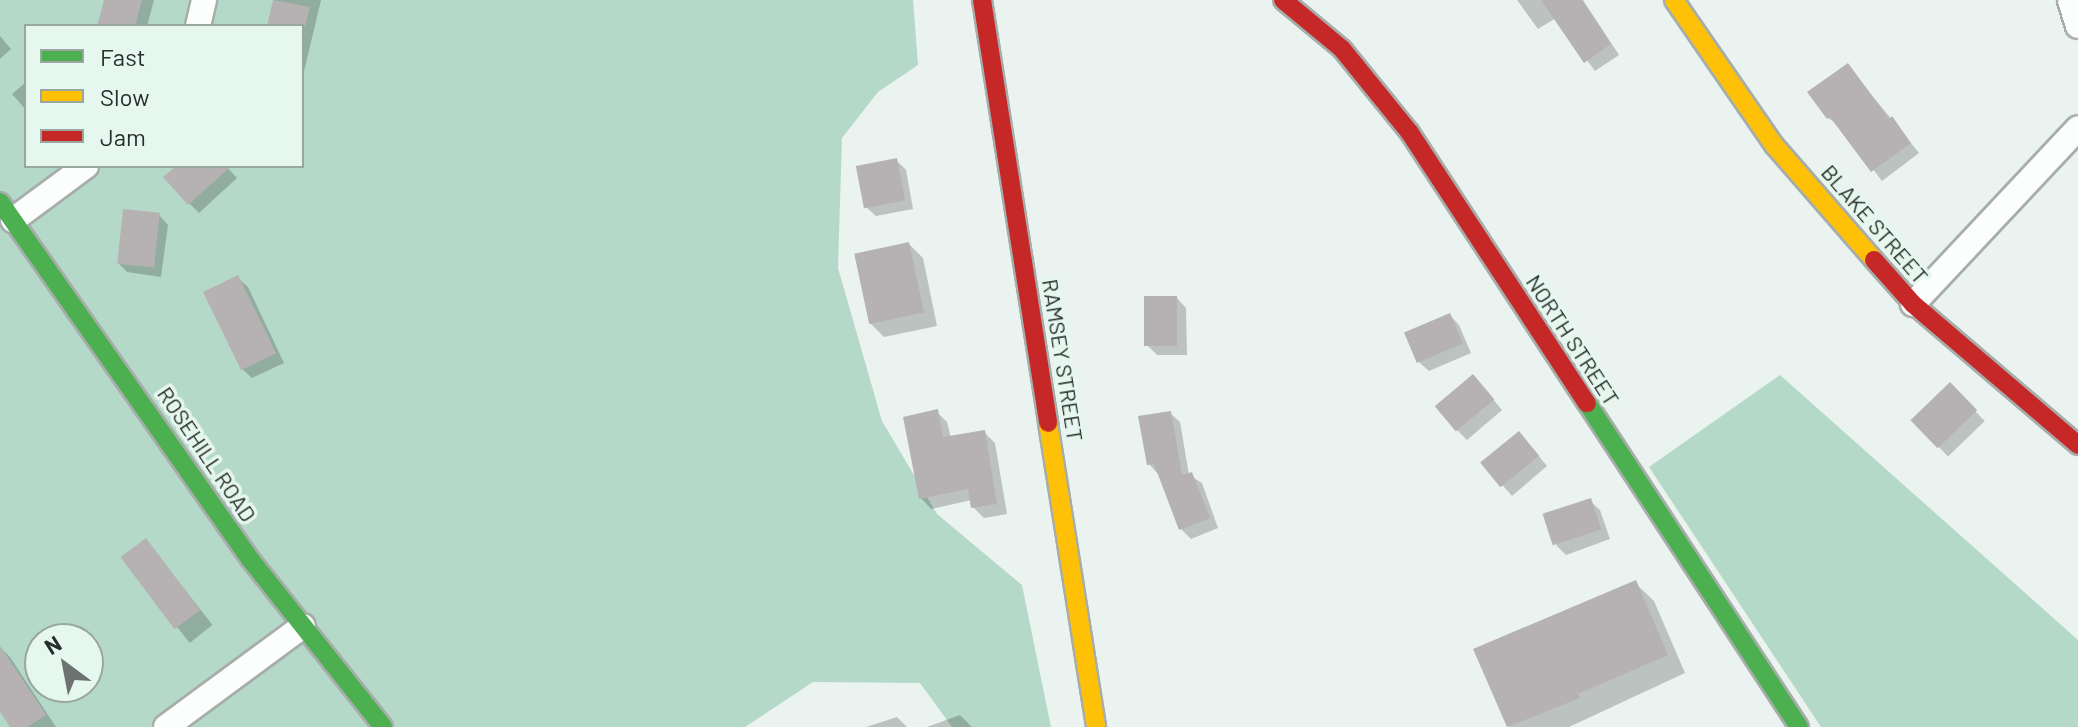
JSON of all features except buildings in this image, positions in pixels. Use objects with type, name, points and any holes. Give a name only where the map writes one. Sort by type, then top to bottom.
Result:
[{"type":"street","points":[[198,24],[204,0]]},
{"type":"street","name":"RAMSEY STREET","points":[[982,0],[1096,727]]},
{"type":"street","name":"NORTH STREET","points":[[1283,0],[1342,49],[1410,133],[1799,727]]},
{"type":"street","name":"BLAKE STREET","points":[[1674,0],[1774,145],[1913,304],[2076,438]]},
{"type":"street","points":[[2070,0],[2078,26]]},
{"type":"street","points":[[1913,304],[2078,128]]},
{"type":"street","points":[[6,211],[82,168]]},
{"type":"street","name":"ROSEHILL ROAD","points":[[6,211],[250,559],[383,727]]},
{"type":"street","points":[[166,727],[303,626]]},
{"type":"green space","points":[[0,0],[913,0],[918,65],[878,92],[842,138],[838,268],[882,421],[937,514],[1022,585],[1051,727],[952,727],[920,683],[813,682],[745,727],[0,727]]},
{"type":"green space","points":[[1780,375],[2078,640],[2078,727],[1821,727],[1649,467]]},
{"type":"traffic: fast","points":[[0,202],[250,559],[383,727]]},
{"type":"traffic: fast","points":[[1587,403],[1799,727]]},
{"type":"traffic: slow","points":[[1674,0],[1774,145],[1874,260]]},
{"type":"traffic: slow","points":[[1048,423],[1096,727]]},
{"type":"traffic: jam","points":[[982,0],[1048,423]]},
{"type":"traffic: jam","points":[[1283,0],[1342,49],[1410,133],[1587,403]]},
{"type":"traffic: jam","points":[[1874,260],[1913,304],[2078,445]]}]
